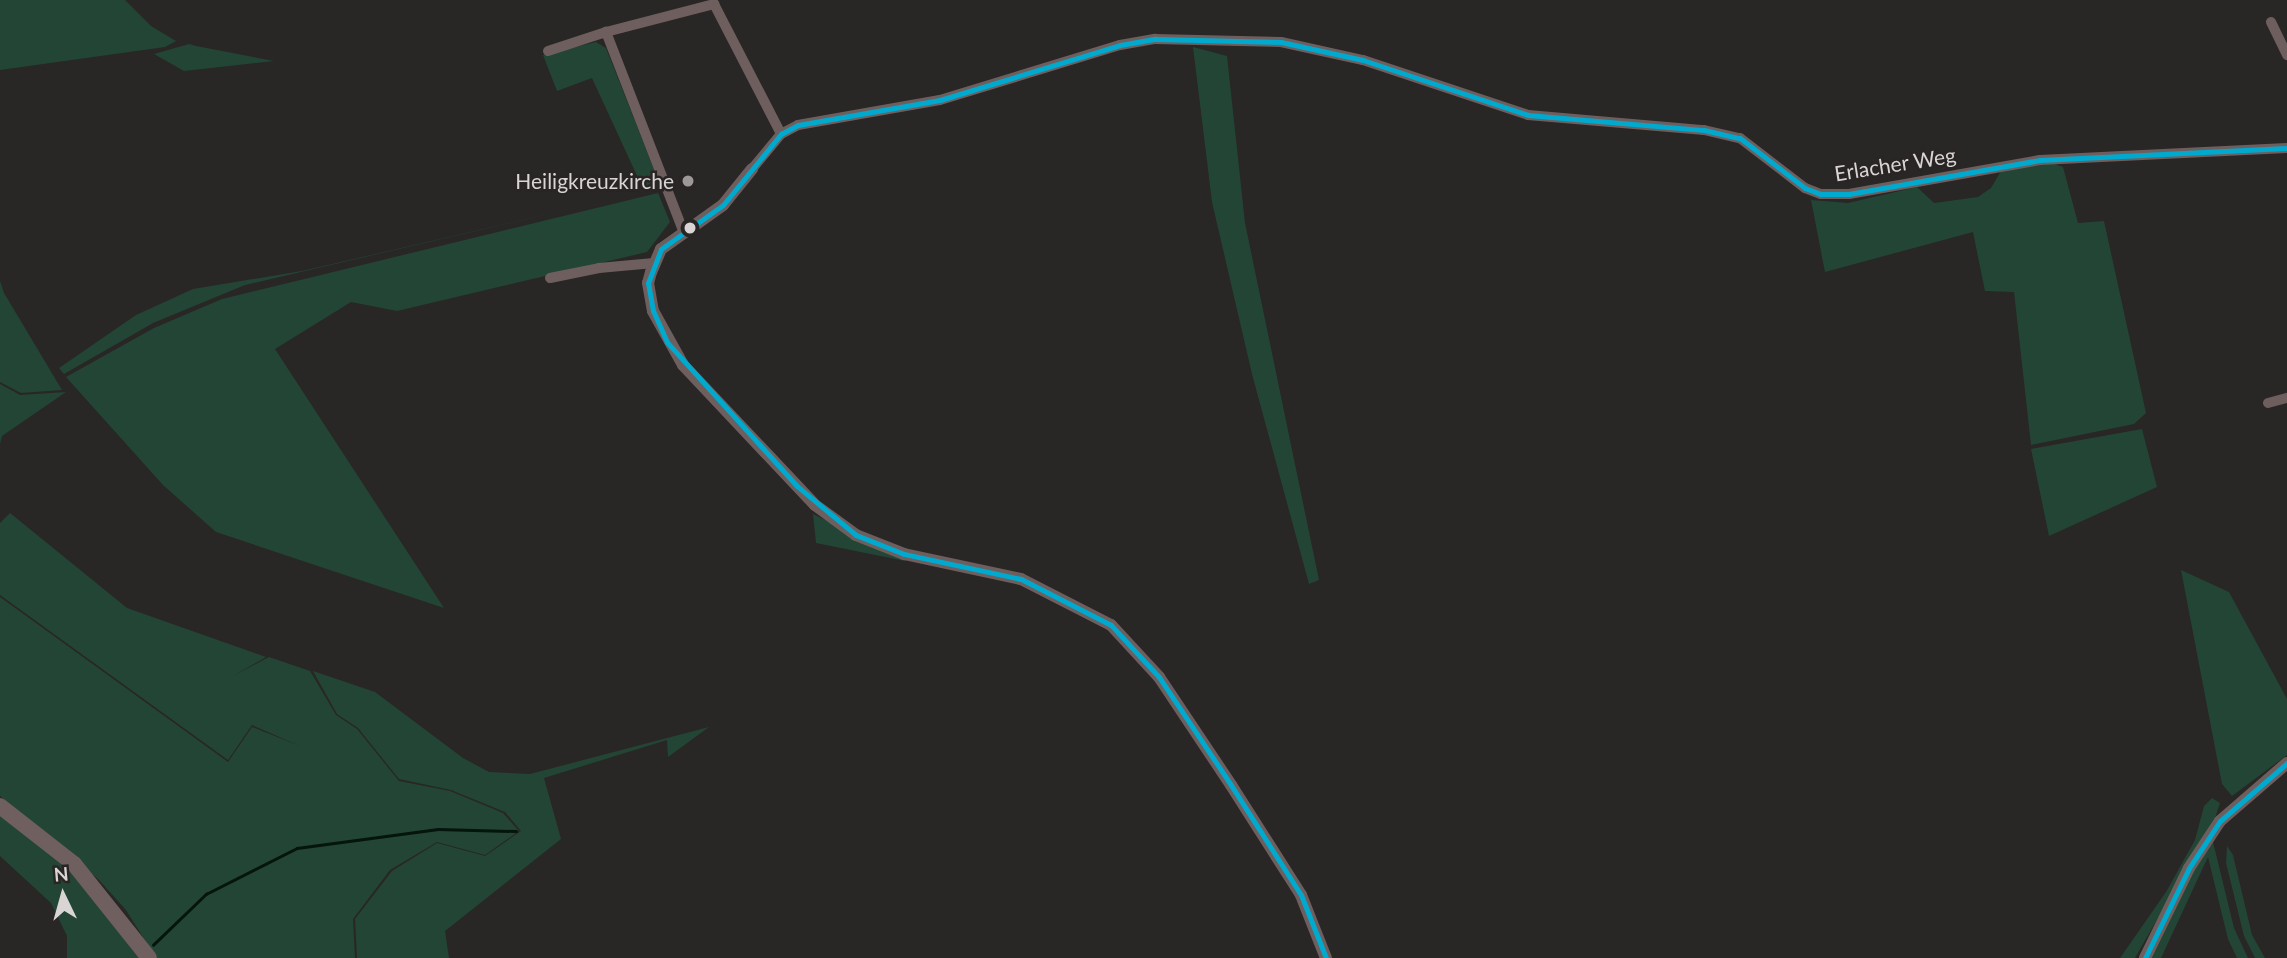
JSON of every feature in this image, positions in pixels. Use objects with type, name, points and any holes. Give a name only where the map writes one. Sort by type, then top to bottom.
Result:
[{"type":"main road","points":[[0,806],[74,864],[149,958]]},
{"type":"street","points":[[548,51],[714,4],[781,134],[723,205],[661,249],[648,284],[649,298],[667,342],[797,486],[836,522],[904,554],[988,570],[1039,586],[1111,625],[1137,650],[1159,677],[1301,895],[1326,958]]},
{"type":"street","points":[[2271,22],[2287,55]]},
{"type":"street","points":[[606,33],[684,233]]},
{"type":"street","name":"Erlacher Weg","points":[[781,134],[798,125],[940,100],[1120,44],[1155,38],[1281,42],[1319,49],[1528,115],[1704,130],[1741,138],[1805,188],[1821,194],[1849,194],[2040,160],[2287,148]]},
{"type":"street","points":[[550,278],[599,268],[654,263]]},
{"type":"street","points":[[2268,403],[2287,398]]},
{"type":"street","points":[[2145,958],[2189,868],[2220,821],[2287,763]]},
{"type":"green space","points":[[0,0],[125,0],[151,26],[176,41],[165,47],[0,70]]},
{"type":"green space","points":[[596,42],[606,48],[661,187],[644,191],[592,78],[557,91],[543,55]]},
{"type":"green space","points":[[189,44],[274,61],[184,71],[154,54]]},
{"type":"green space","points":[[1193,47],[1227,56],[1245,223],[1319,580],[1309,584],[1252,374],[1212,202]]},
{"type":"green space","points":[[2052,163],[2063,167],[2078,223],[2104,221],[2146,413],[2134,424],[2031,445],[2014,292],[1985,291],[1973,232],[1825,272],[1811,200],[1848,203],[1917,187],[1934,203],[1978,197],[1991,188],[2001,171]]},
{"type":"green space","points":[[658,193],[670,222],[647,252],[397,311],[351,302],[275,349],[444,608],[216,532],[163,485],[66,377],[154,328],[222,299]]},
{"type":"green space","points":[[600,202],[245,285],[153,323],[64,374],[59,368],[136,315],[193,289],[302,271]]},
{"type":"green space","points":[[0,281],[4,293],[62,390],[21,393],[0,382]]},
{"type":"green space","points":[[0,384],[20,395],[66,392],[2,436],[0,444]]},
{"type":"green space","points":[[2142,429],[2157,487],[2049,536],[2031,449]]},
{"type":"green space","points":[[10,513],[127,608],[266,657],[233,676],[269,657],[310,671],[336,715],[357,729],[399,781],[450,791],[503,813],[519,831],[485,855],[437,842],[390,870],[353,919],[355,958],[156,958],[126,910],[99,880],[0,796],[0,597],[228,762],[252,727],[300,746],[252,725],[228,760],[0,595],[0,523]]},
{"type":"green space","points":[[813,514],[900,556],[905,561],[816,543]]},
{"type":"green space","points":[[2181,570],[2229,592],[2287,699],[2287,755],[2232,796],[2222,784]]},
{"type":"green space","points":[[313,671],[375,692],[463,758],[489,772],[530,774],[709,727],[668,757],[667,740],[544,778],[561,839],[445,931],[449,958],[357,958],[355,919],[392,871],[437,843],[485,856],[521,831],[505,812],[451,790],[399,779],[358,728],[337,714]]},
{"type":"green space","points":[[2212,798],[2220,803],[2215,818],[2135,958],[2120,958],[2166,892],[2195,840],[2204,806]]},
{"type":"green space","points":[[0,813],[40,842],[96,895],[141,958],[67,958],[67,936],[51,903],[0,856]]},
{"type":"green space","points":[[2213,842],[2234,928],[2248,958],[2237,958],[2228,939],[2208,857],[2161,958],[2150,958],[2192,870]]},
{"type":"green space","points":[[2227,846],[2233,855],[2252,935],[2265,958],[2255,958],[2244,936],[2226,863]]},
{"type":"waterway","points":[[153,945],[206,894],[297,848],[438,829],[516,831]]},
{"type":"transit line","points":[[1326,958],[1301,895],[1231,785],[1159,677],[1111,625],[1021,579],[904,554],[856,535],[797,486],[667,342],[653,311],[648,283],[661,249],[723,205],[781,134],[798,125],[940,100],[1120,45],[1155,39],[1281,42],[1363,60],[1528,115],[1704,130],[1740,138],[1805,188],[1821,194],[1849,194],[2040,160],[2287,148]]},
{"type":"transit line","points":[[2145,958],[2189,868],[2220,821],[2287,763]]},
{"type":"place","name":"Heiligkreuzkirche","points":[[688,181]]}]
